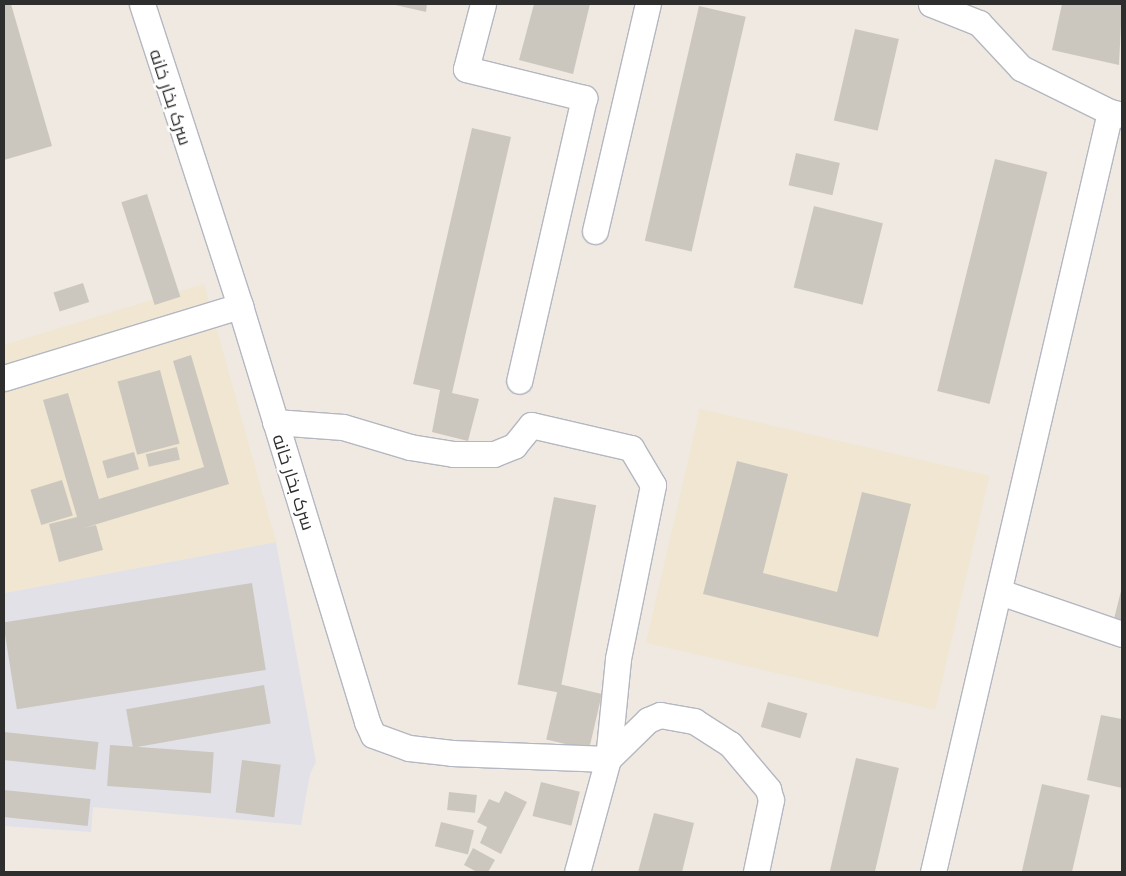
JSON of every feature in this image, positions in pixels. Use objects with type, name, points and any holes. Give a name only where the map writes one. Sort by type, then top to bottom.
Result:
[{"type":"street","name":"سرک بخار خانه","points":[[142,4],[240,306],[367,722],[374,734],[409,748],[452,753],[608,759]]},
{"type":"street","points":[[483,4],[466,69],[584,98],[519,381]]},
{"type":"street","points":[[595,230],[648,4]]},
{"type":"street","points":[[931,4],[979,23],[1021,68],[1116,114],[932,872]]},
{"type":"street","points":[[4,378],[240,306]]},
{"type":"street","points":[[275,422],[343,426],[410,448],[453,454],[494,454],[514,446],[531,426],[631,448],[653,485],[618,660],[608,759],[577,872]]},
{"type":"street","points":[[1000,592],[1122,634]]},
{"type":"street","points":[[608,759],[637,730],[660,715],[694,722],[730,744],[768,789],[771,800],[756,872]]},
{"type":"shaded area","points":[[204,284],[276,542],[4,593],[4,345]]},
{"type":"shaded area","points":[[700,409],[989,476],[935,710],[646,643]]},
{"type":"shaded area","points":[[276,542],[316,762],[310,774],[301,825],[93,807],[91,832],[4,826],[4,593]]},
{"type":"building","points":[[4,4],[11,4],[52,146],[4,160]]},
{"type":"building","points":[[391,4],[427,4],[426,12]]},
{"type":"building","points":[[534,4],[590,4],[573,74],[519,60]]},
{"type":"building","points":[[1062,4],[1122,4],[1119,65],[1052,50]]},
{"type":"building","points":[[699,6],[746,17],[692,252],[645,241]]},
{"type":"building","points":[[855,29],[899,39],[878,131],[834,121]]},
{"type":"building","points":[[472,128],[511,137],[452,393],[479,399],[468,441],[432,432],[440,390],[413,384]]},
{"type":"building","points":[[796,153],[840,163],[832,195],[789,185]]},
{"type":"building","points":[[995,159],[1047,172],[990,404],[937,391]]},
{"type":"building","points":[[147,194],[180,297],[155,305],[121,202]]},
{"type":"building","points":[[814,206],[883,223],[863,305],[794,288]]},
{"type":"building","points":[[83,283],[89,302],[60,312],[54,293]]},
{"type":"building","points":[[191,355],[229,484],[84,528],[96,525],[103,550],[59,562],[49,524],[77,517],[43,400],[68,393],[99,499],[204,467],[173,361]]},
{"type":"building","points":[[160,370],[180,443],[137,455],[117,381]]},
{"type":"building","points":[[177,447],[180,460],[149,467],[146,454]]},
{"type":"building","points":[[134,452],[139,469],[107,478],[102,461]]},
{"type":"building","points":[[737,461],[788,474],[763,573],[837,592],[862,492],[911,504],[878,637],[703,594]]},
{"type":"building","points":[[62,480],[73,515],[41,525],[30,490]]},
{"type":"building","points":[[554,497],[596,505],[560,693],[518,684]]},
{"type":"building","points":[[252,583],[266,670],[17,709],[4,622]]},
{"type":"building","points":[[1122,587],[1122,621],[1114,619]]},
{"type":"building","points":[[559,684],[602,694],[589,749],[546,740]]},
{"type":"building","points":[[264,685],[271,723],[133,748],[126,709]]},
{"type":"building","points":[[768,702],[807,713],[800,738],[761,727]]},
{"type":"building","points":[[1101,715],[1122,719],[1122,788],[1087,780]]},
{"type":"building","points":[[4,732],[98,742],[96,770],[4,760]]},
{"type":"building","points":[[110,745],[214,752],[211,793],[107,786]]},
{"type":"building","points":[[856,758],[899,768],[875,872],[830,872]]},
{"type":"building","points":[[242,760],[281,765],[274,817],[236,813]]},
{"type":"building","points":[[541,782],[580,792],[571,826],[533,816]]},
{"type":"building","points":[[1042,784],[1090,795],[1072,872],[1022,872]]},
{"type":"building","points":[[4,790],[91,799],[88,826],[4,817]]},
{"type":"building","points":[[505,791],[527,802],[501,854],[480,843],[487,827],[477,822],[489,799],[499,803]]},
{"type":"building","points":[[449,792],[477,795],[475,813],[447,810]]},
{"type":"building","points":[[654,813],[694,823],[682,872],[638,872]]},
{"type":"building","points":[[441,822],[474,830],[468,854],[435,846]]},
{"type":"building","points":[[473,848],[495,860],[488,872],[477,872],[464,865]]}]
